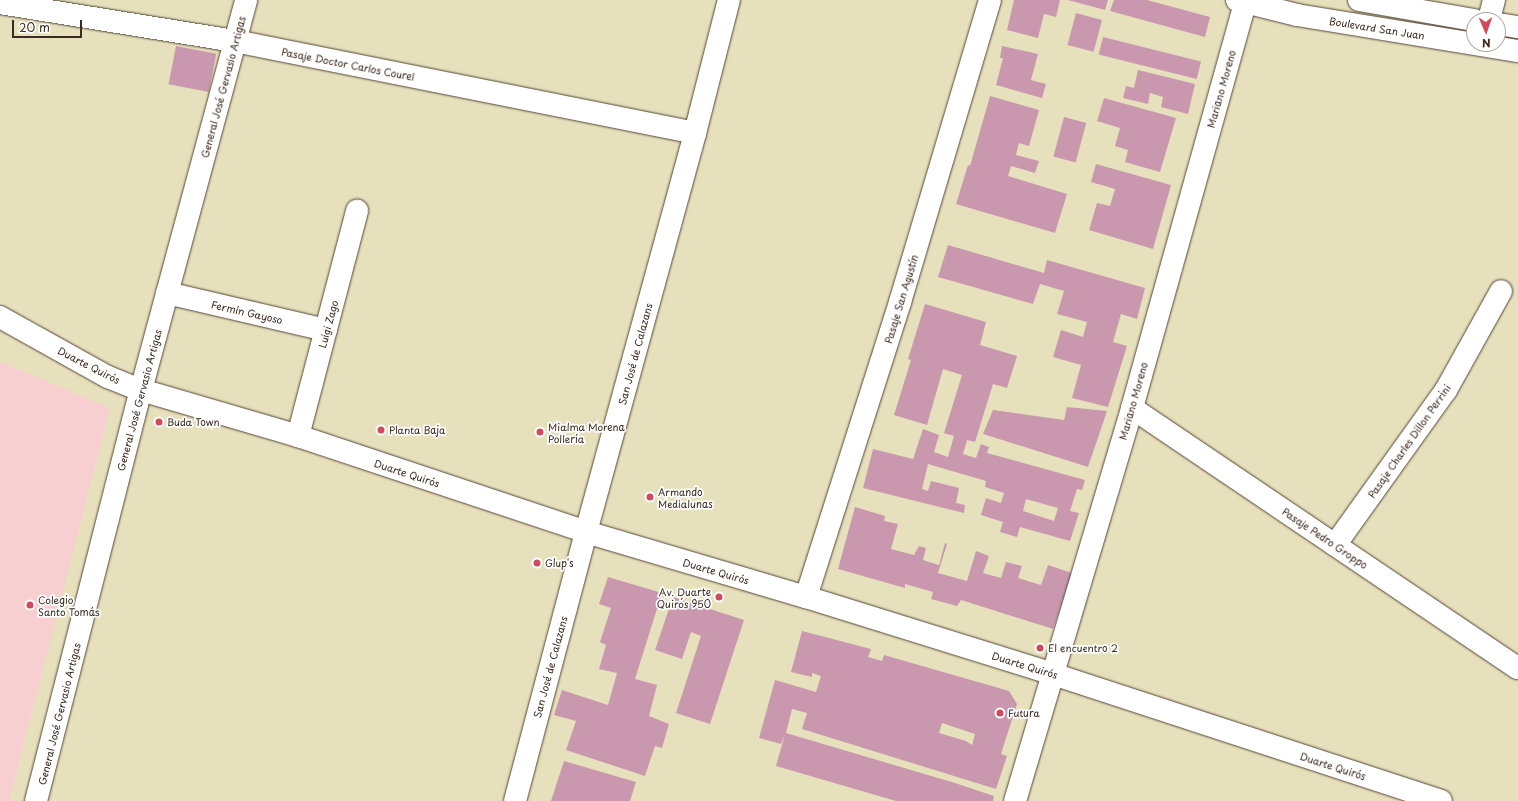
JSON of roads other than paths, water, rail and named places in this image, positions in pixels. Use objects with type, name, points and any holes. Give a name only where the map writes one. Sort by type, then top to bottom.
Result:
[{"type":"street","name":"General José Gervasio Artigas","points":[[36,801],[141,390],[246,0]]},
{"type":"street","name":"San José de Calazans","points":[[515,801],[586,532],[695,133],[729,0]]},
{"type":"street","name":"Pasaje San Agustín","points":[[806,597],[900,302],[990,0]]},
{"type":"street","points":[[1359,0],[1466,19]]},
{"type":"street","points":[[1491,12],[1494,0]]},
{"type":"street","name":"Boulevard San Juan","points":[[1243,1],[1297,16],[1518,51]]},
{"type":"street","name":"Mariano Moreno","points":[[1015,801],[1132,408],[1243,1]]},
{"type":"street","name":"Pasaje Doctor Carlos Courel","points":[[0,3],[235,41],[695,133]]},
{"type":"street","points":[[1506,25],[1518,27]]},
{"type":"street","name":"Luigi Zago","points":[[298,436],[357,211]]},
{"type":"street","name":"Pasaje Charles Dillon Perrini","points":[[1335,545],[1446,390],[1501,291]]},
{"type":"street","name":"Fermín Gayoso","points":[[167,293],[326,330]]},
{"type":"street","name":"Duarte Quirós","points":[[0,317],[108,377],[141,390],[298,436],[586,532],[806,597],[1053,674],[1441,801]]},
{"type":"street","name":"Pasaje Pedro Groppo","points":[[1132,408],[1518,668]]},
{"type":"place","name":"Buda Town","points":[[159,422]]},
{"type":"place","name":"Planta Baja","points":[[381,430]]},
{"type":"place","name":"Mialma Morena Pollería","points":[[540,432]]},
{"type":"place","name":"Armando Medialunas","points":[[650,497]]},
{"type":"place","name":"Glup's","points":[[537,563]]},
{"type":"place","name":"Av. Duarte Quirós 950","points":[[719,597]]},
{"type":"place","name":"Colegio Santo Tomás","points":[[30,605]]},
{"type":"place","name":"El encuentro 2","points":[[1040,648]]},
{"type":"place","name":"Futura","points":[[1000,713]]}]
